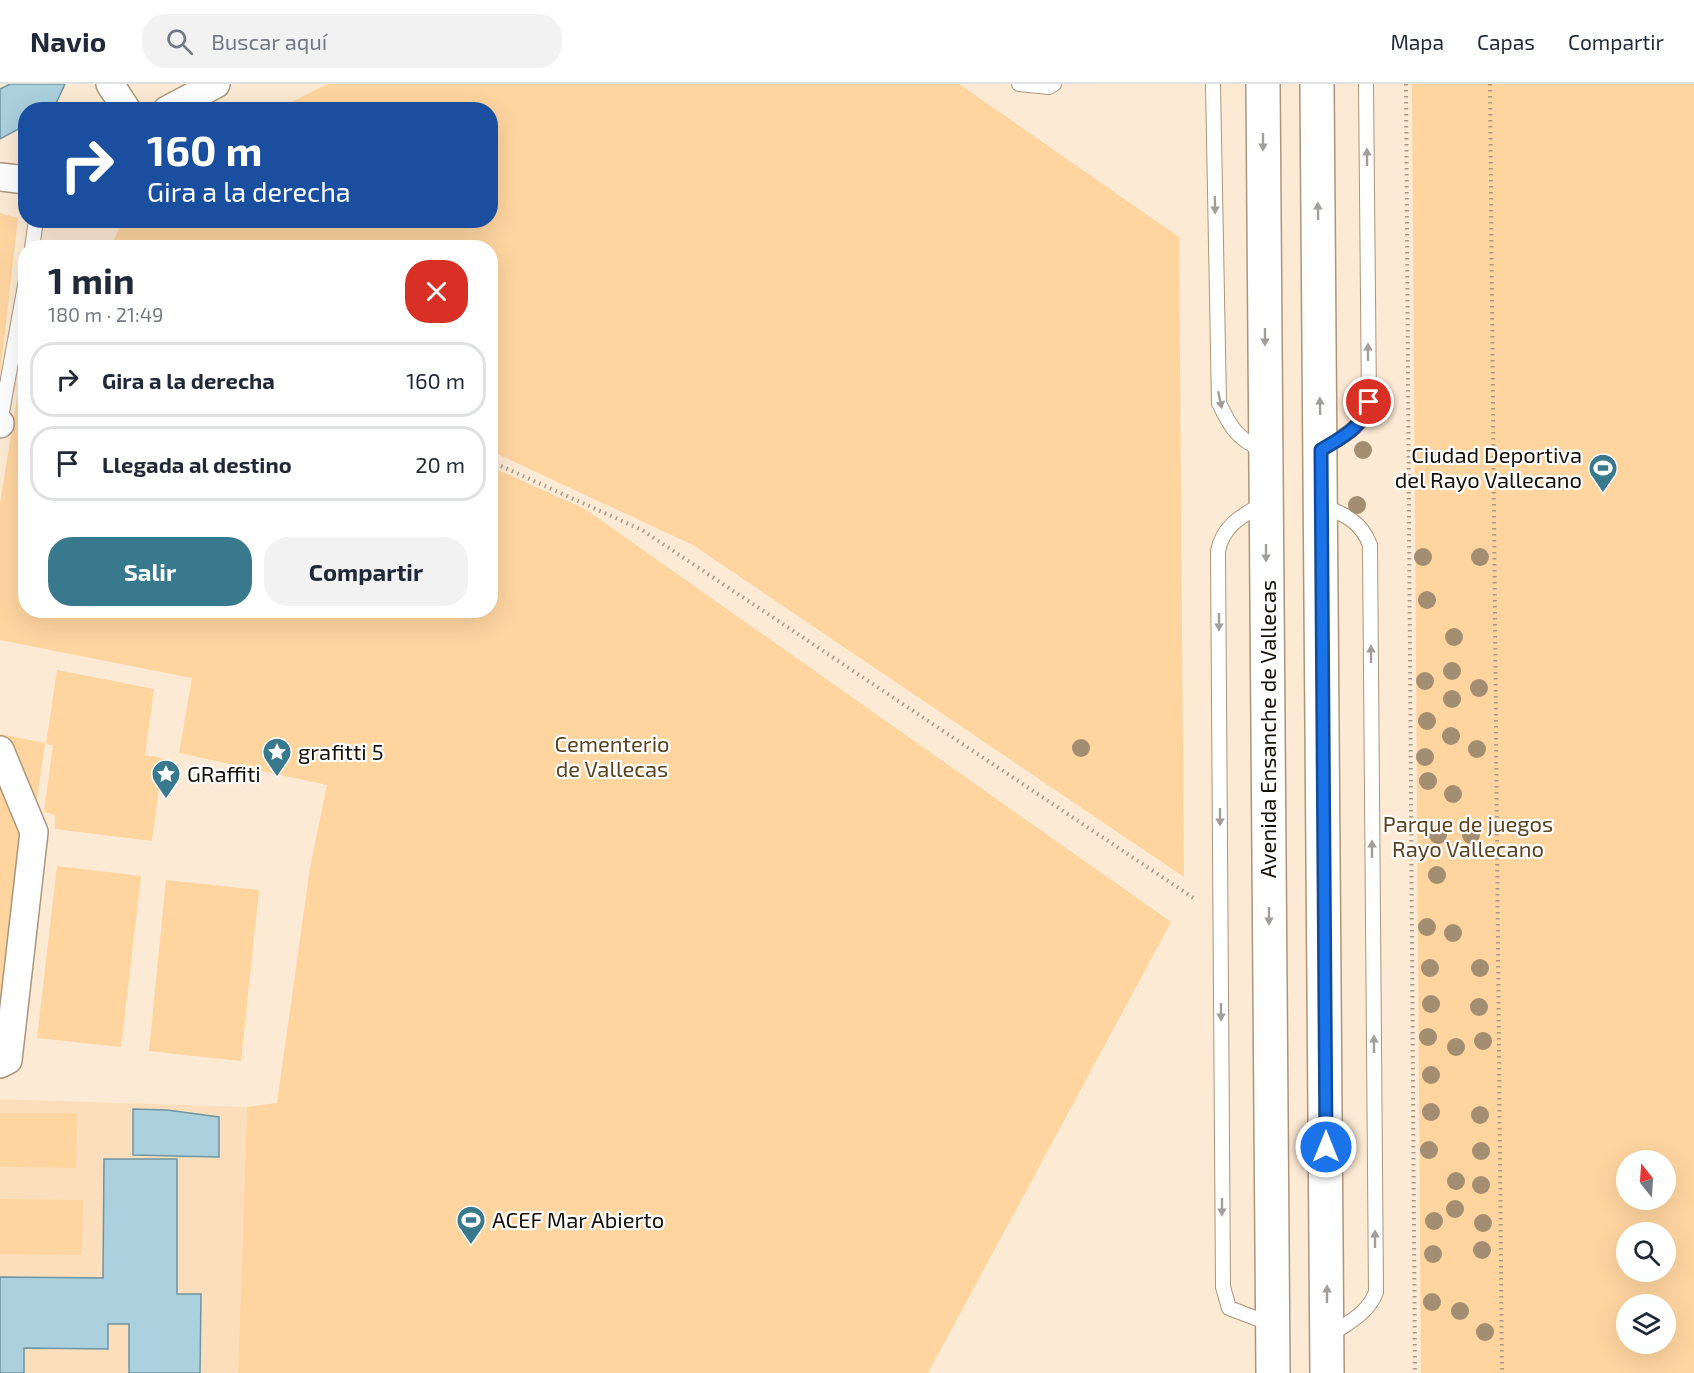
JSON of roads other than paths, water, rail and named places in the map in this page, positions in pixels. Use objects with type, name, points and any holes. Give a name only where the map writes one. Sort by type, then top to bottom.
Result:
[{"type":"main road","name":"Avenida Ensanche de Vallecas","points":[[1263,84],[1273,1373]]},
{"type":"main road","points":[[1317,84],[1327,1373]]},
{"type":"street","points":[[110,84],[122,102]]},
{"type":"street","points":[[182,102],[216,84]]},
{"type":"street","points":[[0,177],[18,179]]},
{"type":"street","points":[[0,750],[34,832],[8,1060],[0,1064]]},
{"type":"lane","points":[[1019,84],[1049,87],[1054,84]]},
{"type":"lane","points":[[1213,84],[1219,403],[1228,423],[1243,442],[1266,452]]},
{"type":"lane","points":[[1321,450],[1358,426],[1366,416],[1369,402],[1366,84]]},
{"type":"lane","points":[[0,424],[18,324]]},
{"type":"lane","points":[[1266,502],[1230,525],[1221,537],[1218,551],[1223,1287],[1229,1308],[1272,1325]]},
{"type":"lane","points":[[1321,505],[1343,513],[1365,532],[1370,545],[1376,1292],[1372,1303],[1364,1313],[1327,1337]]},
{"type":"place","name":"Ciudad Deportiva del Rayo Vallecano","points":[[1603,494]]},
{"type":"place","name":"grafitti 5","points":[[277,778]]},
{"type":"place","name":"GRaffiti","points":[[166,800]]},
{"type":"place","name":"ACEF Mar Abierto","points":[[471,1246]]},
{"type":"park label","name":"Cementerio de Vallecas","points":[[612,756]]},
{"type":"park label","name":"Parque de juegos Rayo Vallecano","points":[[1468,836]]}]
